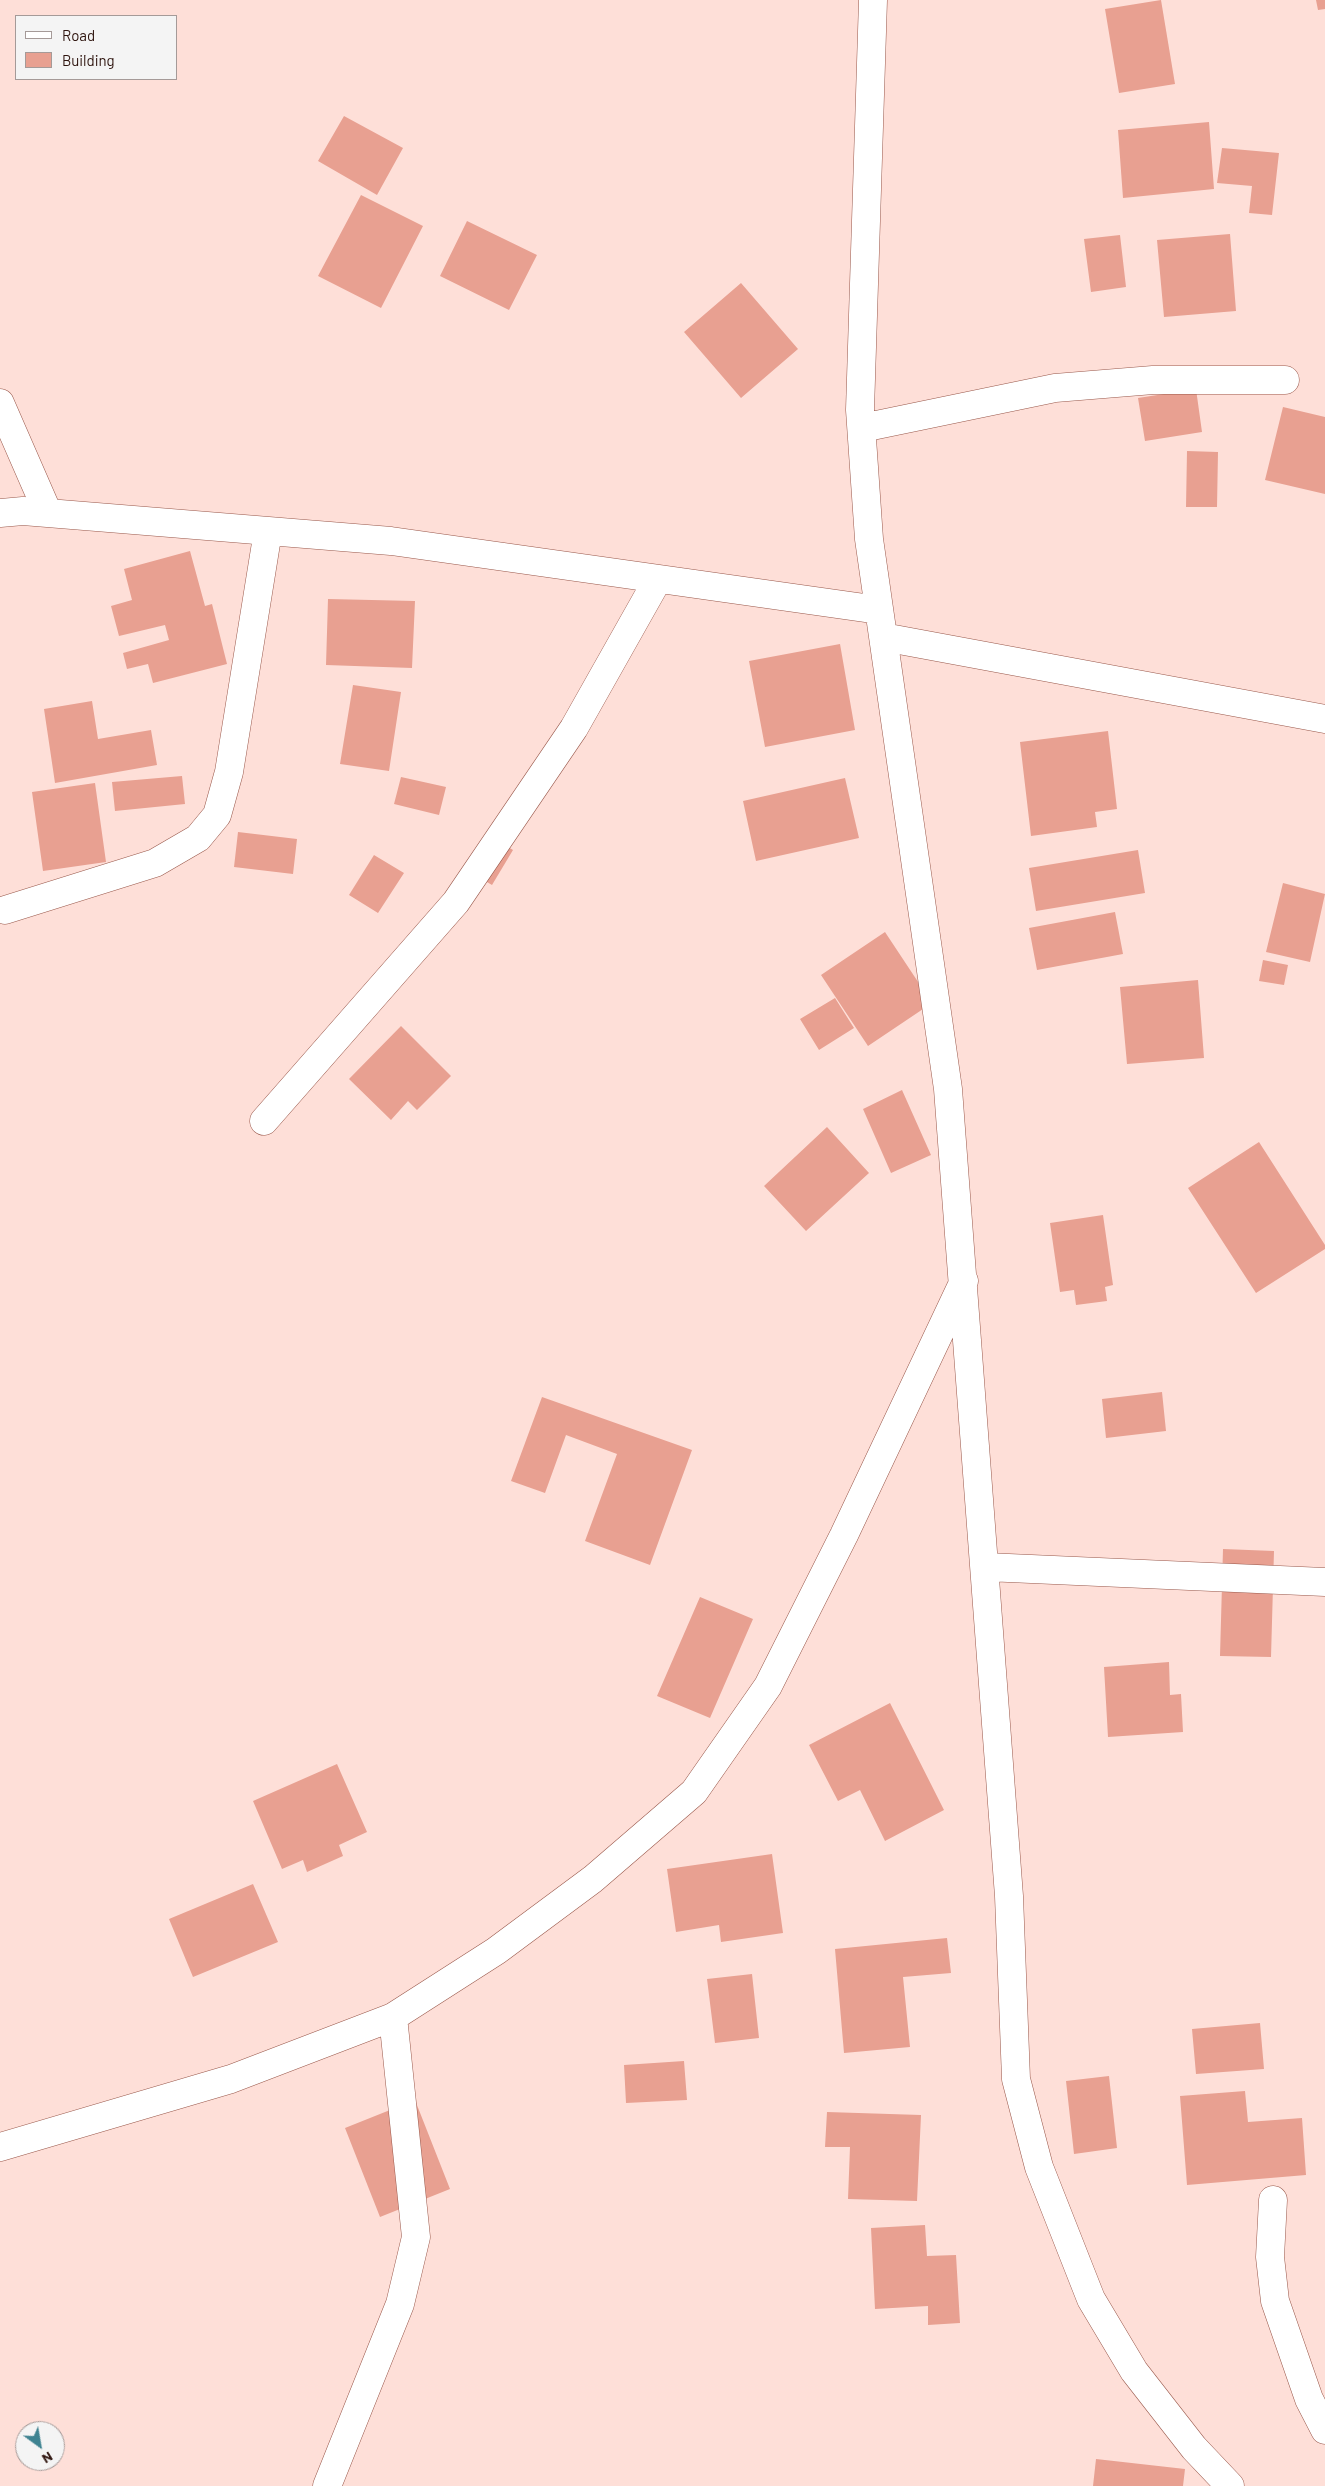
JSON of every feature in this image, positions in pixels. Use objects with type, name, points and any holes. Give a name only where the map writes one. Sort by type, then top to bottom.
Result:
[{"type":"street","points":[[873,0],[861,390],[869,539],[948,1089],[986,1568],[1009,1896],[1016,2079],[1039,2167],[1091,2298],[1134,2371],[1194,2448],[1230,2486]]},
{"type":"street","points":[[862,428],[1055,388],[1153,380],[1285,380]]},
{"type":"street","points":[[0,404],[48,514]]},
{"type":"street","points":[[0,513],[23,511],[392,541],[879,610]]},
{"type":"street","points":[[5,910],[155,863],[198,838],[216,815],[229,772],[268,531]]},
{"type":"street","points":[[264,1121],[456,902],[574,728],[658,579]]},
{"type":"street","points":[[883,637],[1325,719]]},
{"type":"street","points":[[0,2147],[231,2079],[393,2017],[496,1951],[593,1879],[694,1792],[768,1686],[844,1535],[964,1279]]},
{"type":"street","points":[[986,1568],[1325,1582]]},
{"type":"street","points":[[327,2486],[400,2304],[416,2237],[393,2017]]},
{"type":"street","points":[[1273,2200],[1270,2257],[1275,2301],[1309,2399],[1325,2430]]},
{"type":"building","points":[[1161,0],[1175,84],[1119,93],[1105,9]]},
{"type":"building","points":[[1316,0],[1325,0],[1325,9],[1318,10]]},
{"type":"building","points":[[344,116],[403,148],[377,195],[318,161]]},
{"type":"building","points":[[1209,122],[1214,189],[1123,198],[1118,130]]},
{"type":"building","points":[[1222,148],[1279,153],[1272,215],[1249,213],[1252,186],[1217,183]]},
{"type":"building","points":[[361,195],[423,226],[381,308],[318,276]]},
{"type":"building","points":[[467,221],[537,255],[509,310],[440,276]]},
{"type":"building","points":[[1230,234],[1236,311],[1164,317],[1157,240]]},
{"type":"building","points":[[1120,235],[1126,287],[1091,292],[1084,239]]},
{"type":"building","points":[[741,283],[798,349],[741,398],[684,332]]},
{"type":"building","points":[[1196,389],[1202,432],[1145,441],[1138,398]]},
{"type":"building","points":[[1283,407],[1325,417],[1325,494],[1265,480]]},
{"type":"building","points":[[1187,451],[1218,452],[1217,507],[1186,507]]},
{"type":"building","points":[[190,551],[205,606],[212,604],[227,664],[153,683],[148,664],[127,669],[123,653],[169,640],[165,625],[119,636],[111,606],[132,600],[124,569]]},
{"type":"building","points":[[328,599],[415,601],[412,668],[326,665]]},
{"type":"building","points":[[840,644],[855,730],[765,747],[749,661]]},
{"type":"building","points":[[353,685],[401,692],[389,771],[340,764]]},
{"type":"building","points":[[92,701],[98,739],[151,730],[157,765],[55,783],[44,709]]},
{"type":"building","points":[[1108,731],[1117,809],[1095,812],[1097,827],[1031,836],[1020,742]]},
{"type":"building","points":[[182,776],[185,804],[115,811],[112,782]]},
{"type":"building","points":[[401,777],[446,787],[439,815],[394,804]]},
{"type":"building","points":[[845,778],[859,838],[756,861],[743,801]]},
{"type":"building","points":[[95,783],[106,862],[43,871],[32,792]]},
{"type":"building","points":[[238,832],[297,839],[293,874],[234,867]]},
{"type":"building","points":[[487,834],[513,850],[492,885],[465,869]]},
{"type":"building","points":[[1138,850],[1145,893],[1036,911],[1029,868]]},
{"type":"building","points":[[374,855],[404,873],[378,913],[349,895]]},
{"type":"building","points":[[1283,883],[1325,894],[1310,962],[1266,952]]},
{"type":"building","points":[[1115,912],[1123,954],[1037,970],[1029,928]]},
{"type":"building","points":[[885,932],[932,1003],[868,1046],[821,975]]},
{"type":"building","points":[[1263,960],[1288,965],[1284,985],[1259,981]]},
{"type":"building","points":[[1198,980],[1204,1058],[1127,1064],[1120,987]]},
{"type":"building","points":[[835,998],[854,1028],[819,1050],[800,1019]]},
{"type":"building","points":[[401,1026],[451,1076],[417,1110],[408,1101],[391,1120],[349,1079]]},
{"type":"building","points":[[902,1090],[931,1155],[891,1173],[863,1109]]},
{"type":"building","points":[[827,1127],[869,1173],[806,1231],[764,1186]]},
{"type":"building","points":[[1259,1142],[1325,1245],[1325,1249],[1256,1293],[1188,1188]]},
{"type":"building","points":[[1103,1215],[1113,1285],[1105,1287],[1107,1301],[1076,1305],[1074,1290],[1060,1292],[1050,1223]]},
{"type":"building","points":[[1162,1392],[1166,1431],[1106,1438],[1102,1399]]},
{"type":"building","points":[[542,1397],[692,1450],[650,1565],[585,1541],[617,1454],[566,1435],[545,1493],[511,1481]]},
{"type":"building","points":[[1223,1549],[1274,1551],[1271,1657],[1220,1656]]},
{"type":"building","points":[[700,1597],[753,1619],[710,1718],[657,1696]]},
{"type":"building","points":[[1169,1662],[1170,1695],[1181,1694],[1183,1732],[1108,1737],[1104,1667]]},
{"type":"building","points":[[890,1703],[944,1810],[885,1841],[860,1790],[838,1801],[809,1745]]},
{"type":"building","points":[[337,1764],[367,1832],[339,1845],[343,1856],[307,1872],[303,1860],[282,1869],[253,1801]]},
{"type":"building","points":[[772,1854],[783,1933],[721,1942],[719,1925],[676,1932],[667,1869]]},
{"type":"building","points":[[253,1884],[278,1942],[193,1977],[169,1919]]},
{"type":"building","points":[[947,1938],[951,1973],[903,1977],[910,2047],[844,2053],[835,1949]]},
{"type":"building","points":[[752,1974],[759,2038],[715,2043],[707,1979]]},
{"type":"building","points":[[1260,2023],[1264,2069],[1196,2074],[1192,2029]]},
{"type":"building","points":[[684,2061],[687,2100],[626,2103],[624,2065]]},
{"type":"building","points":[[1109,2076],[1117,2148],[1074,2154],[1066,2081]]},
{"type":"building","points":[[1245,2091],[1248,2122],[1302,2118],[1306,2175],[1187,2185],[1180,2096]]},
{"type":"building","points":[[415,2100],[450,2189],[380,2217],[345,2128]]},
{"type":"building","points":[[827,2112],[921,2115],[917,2201],[848,2199],[850,2147],[825,2147]]},
{"type":"building","points":[[925,2225],[927,2256],[956,2255],[960,2323],[928,2325],[928,2306],[875,2309],[871,2228]]},
{"type":"building","points":[[1096,2459],[1185,2469],[1183,2486],[1093,2486]]}]
